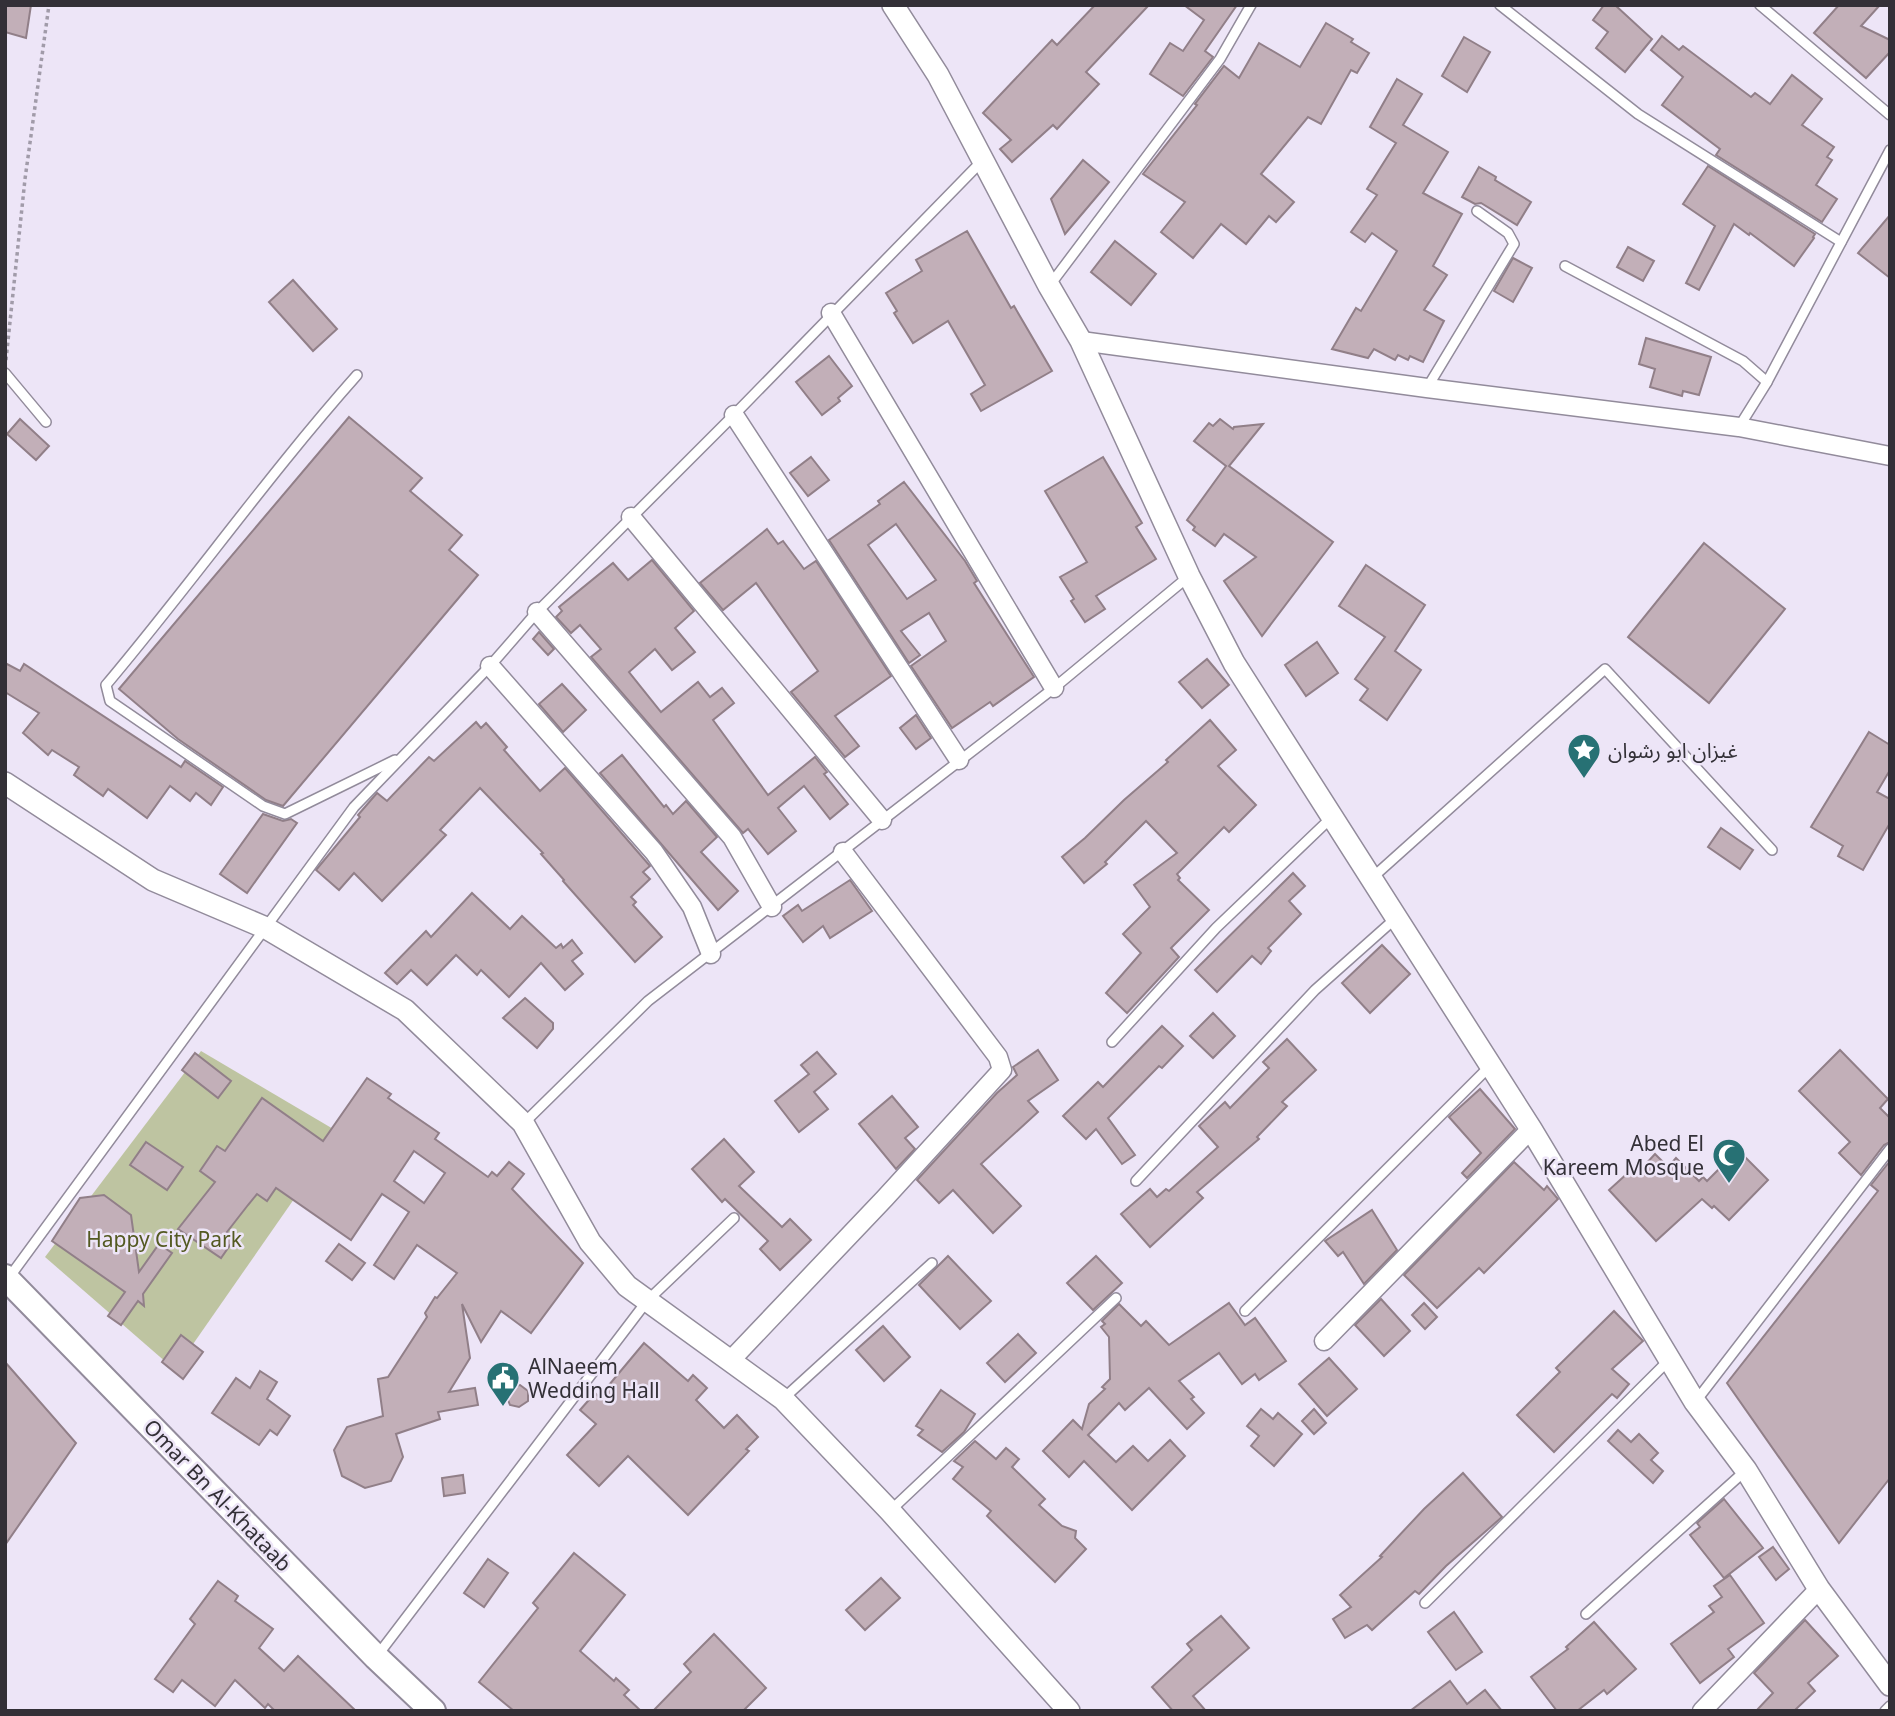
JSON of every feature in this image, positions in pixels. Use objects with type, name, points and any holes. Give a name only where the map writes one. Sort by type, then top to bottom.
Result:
[{"type":"main road","name":"Omar Bn Al-Khataab","points":[[6,1280],[376,1657],[433,1711]]},
{"type":"street","points":[[892,5],[937,75],[1081,341],[1189,576],[1234,663],[1491,1064],[1695,1402],[1746,1470],[1819,1589],[1890,1685]]},
{"type":"street","points":[[831,313],[1054,688]]},
{"type":"street","points":[[1081,341],[1427,388],[1739,426],[1890,456]]},
{"type":"street","points":[[734,415],[959,760]]},
{"type":"street","points":[[631,517],[881,820]]},
{"type":"street","points":[[537,612],[732,837],[772,907]]},
{"type":"street","points":[[490,666],[654,852],[692,907],[711,954]]},
{"type":"street","points":[[5,783],[153,880],[266,928],[405,1010],[523,1123],[590,1242],[627,1286],[783,1399],[890,1511],[1069,1711]]},
{"type":"street","points":[[730,1361],[1002,1070],[998,1057],[843,852]]},
{"type":"street","points":[[1324,1341],[1531,1129]]},
{"type":"street","points":[[1702,1711],[1819,1589]]},
{"type":"lane","points":[[1049,286],[1220,59],[1251,5]]},
{"type":"lane","points":[[1500,5],[1638,114],[1841,242]]},
{"type":"lane","points":[[1760,5],[1890,115]]},
{"type":"lane","points":[[1739,426],[1767,382],[1890,150]]},
{"type":"lane","points":[[6,1280],[354,807],[490,666],[537,612],[982,161]]},
{"type":"lane","points":[[1427,388],[1514,244],[1508,233],[1477,211]]},
{"type":"lane","points":[[1565,266],[1742,361],[1767,382]]},
{"type":"lane","points":[[5,371],[46,422]]},
{"type":"lane","points":[[357,375],[320,417],[170,610],[106,685],[110,701],[263,806],[285,814],[403,757]]},
{"type":"lane","points":[[523,1123],[648,1001],[1054,688],[1189,576]]},
{"type":"lane","points":[[1372,878],[1605,668],[1772,850]]},
{"type":"lane","points":[[1112,1042],[1216,928],[1334,816]]},
{"type":"lane","points":[[1136,1181],[1315,990],[1398,916]]},
{"type":"lane","points":[[1245,1311],[1491,1064]]},
{"type":"lane","points":[[1695,1402],[1890,1149]]},
{"type":"lane","points":[[376,1657],[647,1301],[734,1218]]},
{"type":"lane","points":[[783,1399],[932,1263]]},
{"type":"lane","points":[[890,1511],[1116,1298]]},
{"type":"lane","points":[[1426,1603],[1670,1360]]},
{"type":"lane","points":[[1586,1614],[1746,1470]]},
{"type":"lane","points":[[1885,1711],[1890,1706]]},
{"type":"path","points":[[5,371],[25,179],[49,5]]},
{"type":"green space","name":"Happy City Park","points":[[201,1051],[340,1133],[175,1370],[45,1257]]},
{"type":"building","points":[[5,5],[31,5],[26,38],[5,32]]},
{"type":"building","points":[[1095,5],[1149,5],[1086,72],[1099,84],[1057,129],[1053,125],[1012,162],[1000,149],[1011,140],[983,113],[1052,40],[1057,45]]},
{"type":"building","points":[[1184,5],[1237,5],[1205,51],[1213,57],[1183,96],[1150,74],[1170,43],[1183,51],[1204,20]]},
{"type":"building","points":[[1604,5],[1615,5],[1652,39],[1625,72],[1596,48],[1608,32],[1593,20]]},
{"type":"building","points":[[1839,5],[1880,5],[1861,26],[1890,40],[1890,52],[1866,78],[1814,33]]},
{"type":"building","points":[[1326,23],[1353,39],[1351,42],[1369,53],[1357,73],[1351,70],[1321,124],[1308,117],[1261,174],[1294,202],[1276,222],[1269,216],[1246,244],[1221,224],[1193,258],[1161,232],[1185,202],[1143,174],[1224,66],[1239,78],[1259,43],[1300,67]]},
{"type":"building","points":[[1662,36],[1679,50],[1683,46],[1751,97],[1755,93],[1770,104],[1792,75],[1822,99],[1802,125],[1834,147],[1827,157],[1832,160],[1816,185],[1837,199],[1822,222],[1716,155],[1720,149],[1662,105],[1683,77],[1651,50]]},
{"type":"building","points":[[1464,37],[1490,52],[1467,92],[1442,76]]},
{"type":"building","points":[[1397,79],[1422,94],[1403,125],[1448,152],[1423,193],[1462,214],[1433,266],[1447,275],[1424,310],[1444,321],[1423,362],[1410,356],[1408,360],[1398,355],[1395,360],[1374,349],[1368,358],[1332,349],[1356,308],[1361,311],[1397,251],[1372,233],[1365,242],[1351,232],[1377,195],[1367,189],[1396,143],[1370,127]]},
{"type":"building","points":[[1083,160],[1109,182],[1065,234],[1051,199]]},
{"type":"building","points":[[1708,166],[1815,234],[1794,266],[1734,224],[1699,290],[1686,283],[1715,226],[1683,204]]},
{"type":"building","points":[[1479,167],[1531,202],[1517,225],[1481,203],[1475,204],[1462,197]]},
{"type":"building","points":[[1890,215],[1890,278],[1858,253]]},
{"type":"building","points":[[967,231],[1011,308],[1014,306],[1052,371],[981,411],[971,394],[985,385],[948,321],[913,343],[894,313],[897,311],[886,293],[922,271],[916,260]]},
{"type":"building","points":[[1115,241],[1156,274],[1131,305],[1091,272]]},
{"type":"building","points":[[1628,247],[1654,261],[1643,281],[1617,267]]},
{"type":"building","points":[[1513,258],[1532,268],[1513,302],[1494,291]]},
{"type":"building","points":[[293,280],[337,329],[313,351],[269,302]]},
{"type":"building","points":[[1646,338],[1711,357],[1699,395],[1683,391],[1682,396],[1650,387],[1655,369],[1639,364]]},
{"type":"building","points":[[829,356],[852,386],[838,398],[840,401],[822,415],[796,382]]},
{"type":"building","points":[[349,417],[422,478],[410,491],[462,535],[449,550],[478,575],[283,806],[266,800],[178,739],[119,689]]},
{"type":"building","points":[[20,419],[49,446],[36,460],[7,434]]},
{"type":"building","points":[[1220,419],[1233,429],[1263,424],[1229,466],[1333,542],[1262,636],[1224,581],[1256,557],[1224,534],[1215,546],[1193,530],[1195,527],[1187,520],[1226,466],[1194,441],[1209,423],[1213,426]]},
{"type":"building","points":[[811,457],[829,480],[808,496],[790,473]]},
{"type":"building","points":[[1103,457],[1142,523],[1136,527],[1156,559],[1096,596],[1105,609],[1085,622],[1060,577],[1087,562],[1045,491]]},
{"type":"building","points":[[904,482],[965,561],[977,581],[974,583],[1034,677],[993,706],[990,702],[952,728],[911,666],[946,641],[929,613],[901,631],[920,655],[909,663],[829,540],[880,504],[878,501]],"holes":[[[896,524],[936,580],[907,599],[868,545]]]},
{"type":"building","points":[[767,529],[778,544],[783,541],[804,569],[816,561],[891,676],[835,716],[859,746],[845,757],[791,692],[818,671],[756,583],[723,610],[700,583]]},
{"type":"building","points":[[1704,543],[1785,609],[1709,703],[1628,637]]},
{"type":"building","points":[[652,560],[694,611],[675,628],[695,652],[672,670],[655,649],[629,672],[661,712],[698,682],[710,697],[722,688],[734,703],[713,720],[768,795],[815,757],[827,772],[824,774],[848,804],[830,819],[804,786],[778,808],[796,831],[768,854],[748,829],[743,833],[591,657],[601,649],[580,625],[571,633],[556,617],[562,611],[559,607],[613,563],[628,580]]},
{"type":"building","points":[[1366,565],[1425,605],[1395,651],[1421,670],[1387,720],[1360,700],[1368,689],[1355,679],[1385,637],[1339,606]]},
{"type":"building","points":[[539,632],[554,649],[548,655],[533,639]]},
{"type":"building","points":[[1317,642],[1338,673],[1306,696],[1285,665]]},
{"type":"building","points":[[1207,659],[1229,685],[1202,708],[1179,682]]},
{"type":"building","points":[[5,663],[20,671],[24,664],[181,767],[185,761],[223,787],[211,805],[196,793],[190,801],[170,786],[147,818],[108,789],[103,796],[74,775],[79,767],[52,750],[48,755],[23,733],[39,713],[5,692]]},
{"type":"building","points":[[562,684],[586,710],[563,732],[539,704]]},
{"type":"building","points":[[916,715],[931,738],[916,749],[900,728]]},
{"type":"building","points":[[1210,720],[1236,750],[1218,766],[1256,805],[1229,832],[1224,827],[1177,874],[1180,878],[1178,880],[1209,910],[1171,948],[1179,957],[1127,1013],[1106,993],[1141,953],[1123,934],[1150,907],[1134,885],[1177,853],[1146,821],[1105,862],[1107,864],[1084,883],[1062,857],[1168,762],[1166,760]]},
{"type":"building","points":[[476,722],[481,728],[486,723],[507,747],[504,750],[540,791],[565,768],[650,866],[643,872],[650,879],[631,897],[636,902],[633,905],[662,937],[635,962],[563,881],[541,854],[543,853],[480,788],[440,830],[446,835],[382,901],[354,873],[339,890],[316,870],[377,793],[387,801],[429,757],[434,761]]},
{"type":"building","points":[[1869,732],[1890,745],[1890,770],[1877,792],[1890,799],[1890,823],[1863,870],[1838,856],[1843,846],[1811,827]]},
{"type":"building","points":[[622,755],[664,807],[666,805],[673,814],[686,801],[717,837],[701,852],[738,891],[718,910],[600,773]]},
{"type":"building","points":[[263,814],[283,821],[291,819],[297,823],[247,893],[220,874]]},
{"type":"building","points":[[1721,828],[1753,850],[1740,869],[1708,847]]},
{"type":"building","points":[[1293,873],[1305,886],[1289,901],[1301,914],[1268,948],[1271,951],[1261,964],[1252,956],[1217,992],[1195,970]]},
{"type":"building","points":[[850,880],[872,911],[830,938],[823,926],[803,942],[783,916],[798,905],[802,911]]},
{"type":"building","points":[[472,893],[510,929],[522,916],[556,948],[561,944],[563,948],[572,940],[582,953],[572,961],[583,974],[565,990],[541,963],[509,997],[481,970],[477,975],[456,955],[427,985],[411,970],[397,984],[385,973],[426,931],[431,937]]},
{"type":"building","points":[[1382,945],[1410,974],[1370,1013],[1342,983]]},
{"type":"building","points":[[525,998],[553,1023],[553,1029],[537,1048],[503,1018]]},
{"type":"building","points":[[1213,1013],[1235,1036],[1213,1058],[1190,1036]]},
{"type":"building","points":[[1162,1026],[1183,1046],[1162,1068],[1159,1066],[1108,1118],[1135,1155],[1122,1164],[1096,1129],[1086,1139],[1063,1116],[1098,1082],[1103,1087]]},
{"type":"building","points":[[1287,1039],[1316,1070],[1282,1102],[1287,1106],[1257,1137],[1259,1139],[1197,1192],[1203,1198],[1150,1247],[1121,1214],[1150,1189],[1157,1197],[1166,1189],[1169,1191],[1218,1147],[1199,1126],[1225,1102],[1230,1108],[1269,1068],[1263,1062]]},
{"type":"building","points":[[1038,1050],[1058,1080],[1028,1101],[1038,1112],[981,1164],[1021,1206],[993,1233],[953,1190],[939,1203],[917,1180],[1017,1075],[1013,1067]]},
{"type":"building","points":[[1840,1050],[1888,1099],[1880,1108],[1890,1118],[1890,1142],[1884,1145],[1861,1175],[1839,1153],[1850,1142],[1799,1091]]},
{"type":"building","points":[[817,1052],[836,1074],[814,1092],[828,1109],[799,1132],[775,1101],[809,1074],[801,1065]]},
{"type":"building","points":[[195,1053],[231,1081],[218,1098],[182,1070]]},
{"type":"building","points":[[367,1078],[391,1094],[388,1098],[439,1133],[435,1139],[488,1177],[492,1172],[497,1176],[509,1162],[524,1174],[512,1189],[583,1263],[531,1333],[501,1311],[481,1342],[462,1304],[470,1358],[449,1392],[475,1388],[478,1405],[438,1412],[440,1419],[396,1434],[403,1457],[391,1481],[365,1488],[342,1476],[334,1450],[347,1427],[383,1416],[378,1379],[388,1377],[427,1317],[425,1313],[435,1297],[437,1298],[457,1273],[417,1245],[394,1279],[374,1265],[409,1212],[382,1194],[351,1240],[276,1188],[267,1201],[257,1194],[248,1205],[227,1232],[235,1238],[221,1258],[178,1229],[215,1182],[200,1171],[217,1146],[225,1151],[262,1098],[323,1141]],"holes":[[[414,1151],[445,1173],[424,1203],[394,1181]]]},
{"type":"building","points":[[1480,1089],[1515,1129],[1467,1178],[1462,1173],[1481,1153],[1449,1117]]},
{"type":"building","points":[[892,1096],[918,1127],[905,1138],[915,1149],[896,1169],[859,1124]]},
{"type":"building","points":[[724,1139],[754,1172],[739,1186],[782,1227],[790,1219],[811,1240],[780,1270],[760,1249],[768,1241],[725,1199],[722,1202],[692,1169]]},
{"type":"building","points":[[146,1142],[183,1167],[167,1190],[130,1165]]},
{"type":"building","points":[[1738,1150],[1768,1180],[1729,1220],[1702,1199],[1656,1241],[1609,1190],[1640,1162],[1644,1166],[1655,1154],[1668,1167],[1676,1158],[1699,1181],[1703,1177],[1707,1181]]},
{"type":"building","points":[[1890,1161],[1890,1478],[1839,1543],[1727,1383],[1878,1191],[1871,1185]]},
{"type":"building","points":[[1514,1162],[1544,1190],[1547,1186],[1558,1199],[1484,1273],[1479,1268],[1437,1308],[1404,1275]]},
{"type":"building","points":[[104,1195],[131,1215],[139,1272],[159,1244],[172,1253],[143,1294],[144,1306],[138,1301],[121,1325],[108,1316],[125,1292],[52,1241],[80,1198]]},
{"type":"building","points":[[1372,1210],[1397,1250],[1364,1284],[1343,1252],[1338,1256],[1325,1241]]},
{"type":"building","points":[[339,1244],[365,1263],[352,1280],[326,1261]]},
{"type":"building","points":[[948,1256],[991,1301],[960,1329],[919,1285]]},
{"type":"building","points":[[1096,1256],[1122,1283],[1093,1310],[1067,1283]]},
{"type":"building","points":[[1381,1299],[1410,1331],[1384,1356],[1355,1325]]},
{"type":"building","points":[[1229,1303],[1245,1325],[1255,1318],[1286,1361],[1259,1380],[1255,1374],[1242,1384],[1219,1353],[1179,1381],[1204,1413],[1187,1429],[1149,1388],[1125,1410],[1119,1403],[1088,1435],[1116,1462],[1133,1446],[1148,1461],[1170,1440],[1185,1456],[1132,1510],[1084,1461],[1069,1477],[1043,1451],[1073,1420],[1082,1429],[1089,1404],[1105,1389],[1102,1387],[1110,1379],[1109,1337],[1101,1327],[1105,1324],[1102,1321],[1119,1304],[1141,1326],[1146,1321],[1169,1345]]},
{"type":"building","points":[[1424,1303],[1437,1317],[1425,1329],[1412,1315]]},
{"type":"building","points":[[1614,1311],[1643,1341],[1612,1369],[1629,1384],[1617,1398],[1612,1394],[1554,1452],[1517,1415],[1560,1372],[1556,1368]]},
{"type":"building","points":[[883,1326],[910,1357],[884,1381],[856,1350]]},
{"type":"building","points":[[1018,1334],[1036,1353],[1005,1382],[987,1363]]},
{"type":"building","points":[[181,1335],[203,1352],[183,1379],[162,1362]]},
{"type":"building","points":[[644,1343],[688,1381],[693,1375],[707,1388],[696,1400],[724,1428],[737,1415],[758,1437],[746,1449],[749,1451],[688,1515],[628,1456],[599,1486],[567,1455],[596,1424],[580,1410],[595,1393],[599,1397]]},
{"type":"building","points":[[1329,1358],[1357,1389],[1327,1416],[1299,1384]]},
{"type":"building","points":[[5,1362],[76,1443],[5,1545]]},
{"type":"building","points":[[260,1371],[277,1382],[267,1399],[290,1416],[277,1435],[270,1430],[259,1445],[212,1413],[236,1378],[250,1388]]},
{"type":"building","points":[[520,1385],[528,1391],[528,1401],[519,1407],[510,1405],[506,1395],[511,1387]]},
{"type":"building","points":[[941,1390],[975,1414],[964,1432],[942,1452],[918,1435],[923,1430],[916,1426]]},
{"type":"building","points":[[1261,1409],[1273,1419],[1278,1413],[1302,1434],[1274,1466],[1251,1446],[1259,1436],[1247,1426]]},
{"type":"building","points":[[1314,1409],[1326,1423],[1314,1434],[1302,1421]]},
{"type":"building","points":[[1618,1430],[1631,1442],[1639,1434],[1658,1453],[1651,1460],[1663,1471],[1653,1483],[1608,1441]]},
{"type":"building","points":[[975,1441],[996,1459],[1006,1448],[1019,1459],[1012,1467],[1045,1499],[1039,1505],[1062,1526],[1076,1531],[1075,1538],[1086,1549],[1055,1582],[987,1516],[991,1511],[953,1479],[963,1467],[954,1461]]},
{"type":"building","points":[[1463,1473],[1502,1517],[1446,1566],[1419,1594],[1415,1591],[1372,1630],[1367,1625],[1345,1638],[1333,1619],[1351,1607],[1340,1595],[1382,1557],[1380,1556],[1424,1509]]},
{"type":"building","points":[[463,1475],[465,1493],[444,1496],[442,1478]]},
{"type":"building","points":[[1724,1499],[1763,1548],[1724,1578],[1690,1535],[1700,1527],[1697,1523]]},
{"type":"building","points":[[1773,1547],[1789,1569],[1776,1580],[1759,1557]]},
{"type":"building","points":[[574,1553],[625,1595],[580,1651],[614,1681],[616,1678],[629,1690],[624,1695],[641,1711],[514,1711],[479,1682],[538,1608],[533,1603]]},
{"type":"building","points":[[488,1559],[508,1573],[484,1607],[464,1593]]},
{"type":"building","points":[[1730,1575],[1764,1623],[1728,1649],[1734,1657],[1700,1683],[1671,1644],[1714,1612],[1709,1606],[1722,1597],[1714,1586]]},
{"type":"building","points":[[881,1578],[900,1598],[865,1630],[846,1610]]},
{"type":"building","points":[[218,1581],[238,1596],[235,1601],[273,1629],[259,1648],[284,1671],[298,1656],[356,1711],[275,1711],[268,1704],[265,1708],[235,1680],[215,1706],[182,1680],[173,1692],[155,1679],[195,1624],[190,1619]]},
{"type":"building","points":[[1454,1612],[1482,1652],[1456,1670],[1428,1632]]},
{"type":"building","points":[[1221,1616],[1249,1648],[1193,1696],[1206,1711],[1173,1711],[1152,1687],[1192,1650],[1187,1644]]},
{"type":"building","points":[[1805,1620],[1838,1656],[1808,1683],[1815,1691],[1794,1711],[1756,1711],[1773,1693],[1754,1673]]},
{"type":"building","points":[[1594,1622],[1636,1669],[1607,1694],[1604,1690],[1577,1711],[1557,1711],[1531,1677],[1568,1649],[1566,1647]]},
{"type":"building","points":[[714,1634],[766,1688],[743,1711],[653,1711],[691,1672],[684,1664]]},
{"type":"building","points":[[1450,1681],[1467,1704],[1485,1690],[1502,1711],[1410,1711]]},
{"type":"place","name":"غيزان ابو رشوان","points":[[1584,780]]},
{"type":"place","name":"Abed El Kareem Mosque","points":[[1729,1185]]},
{"type":"place","name":"AlNaeem Wedding Hall","points":[[503,1408]]}]
